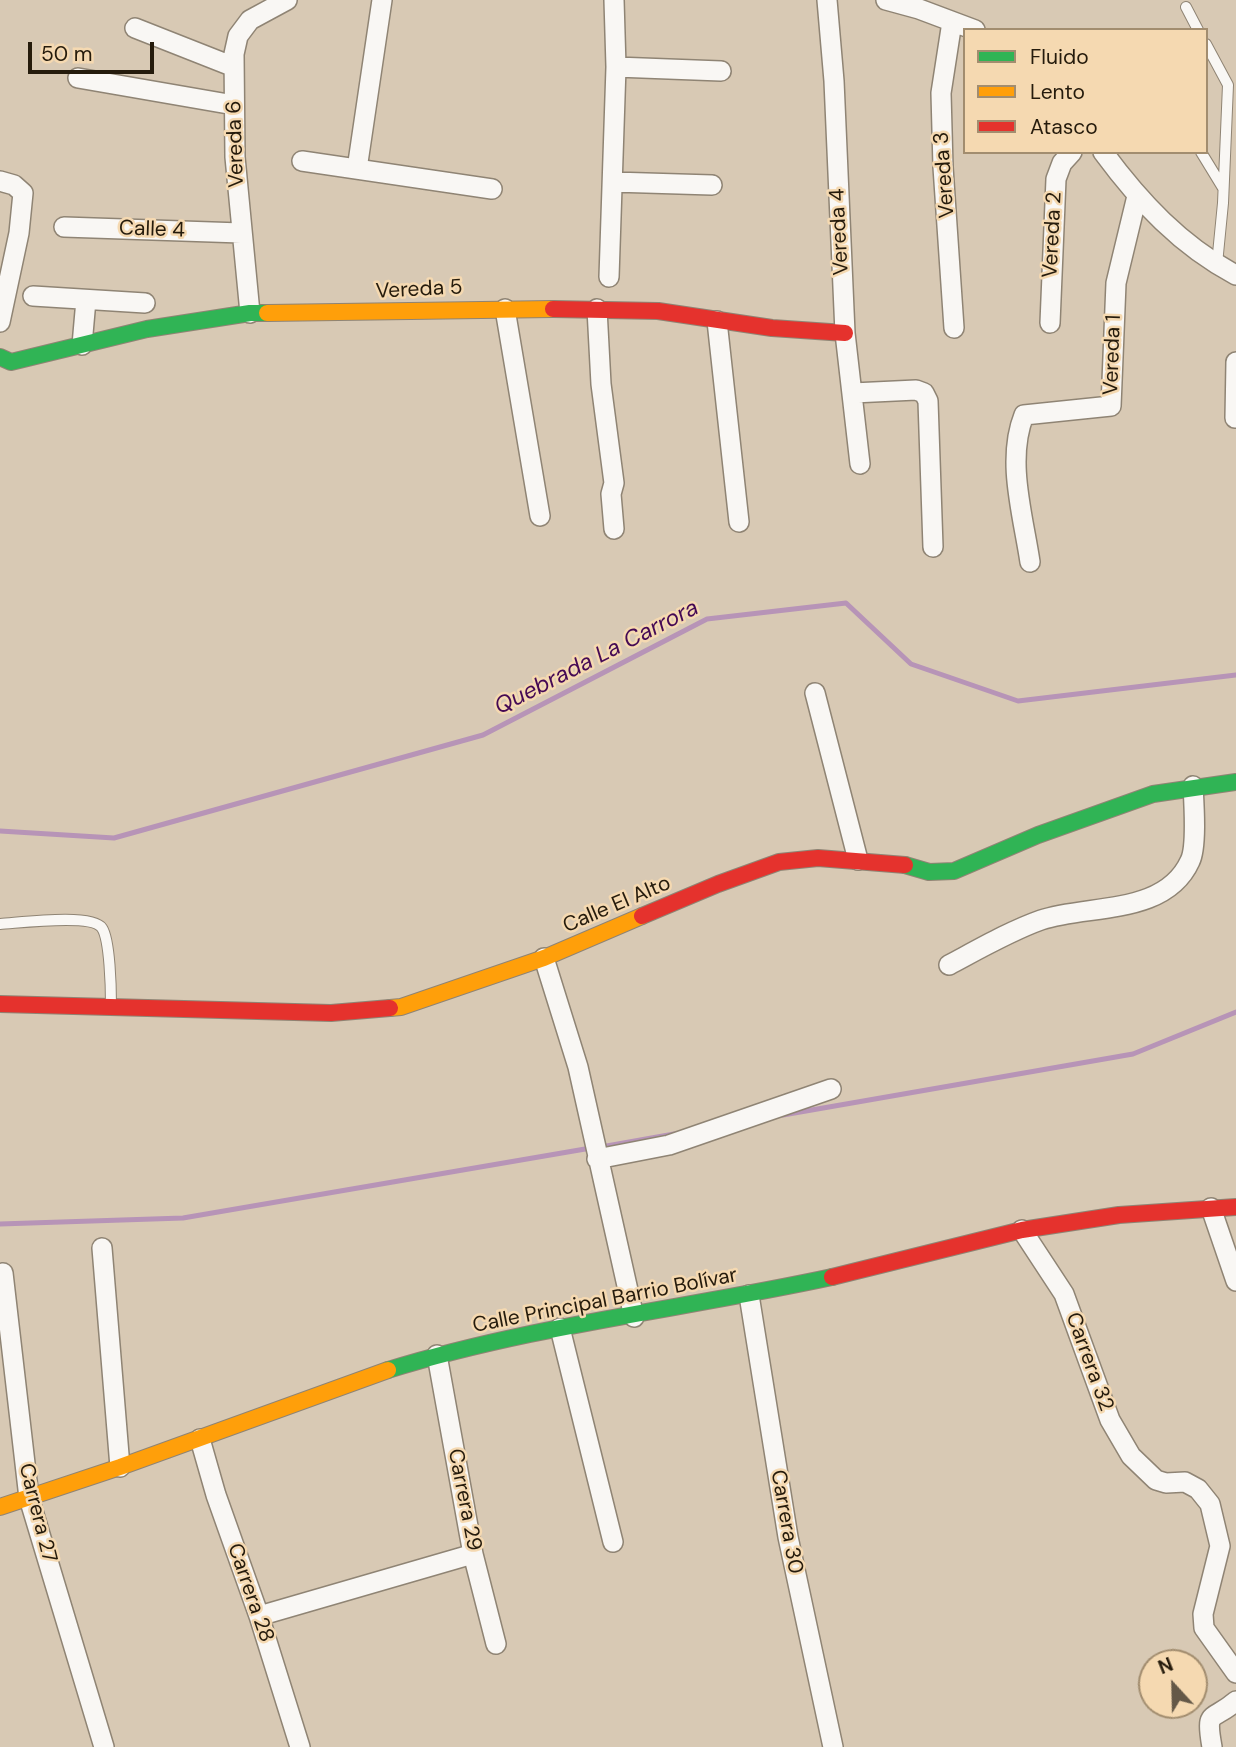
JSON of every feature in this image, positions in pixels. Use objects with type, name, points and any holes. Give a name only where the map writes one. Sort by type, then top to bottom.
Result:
[{"type":"street","name":"Vereda 6","points":[[250,313],[241,233],[234,67],[238,36],[250,20],[287,0]]},
{"type":"street","points":[[357,169],[382,0]]},
{"type":"street","points":[[609,277],[616,67],[614,0]]},
{"type":"street","name":"Vereda 4","points":[[827,0],[834,81],[845,333],[860,464]]},
{"type":"street","points":[[886,0],[969,28]]},
{"type":"street","name":"Vereda 3","points":[[952,22],[941,93],[954,328]]},
{"type":"street","points":[[135,28],[234,67]]},
{"type":"street","points":[[616,67],[721,71]]},
{"type":"street","points":[[78,78],[234,105]]},
{"type":"street","name":"Vereda 2","points":[[1050,323],[1056,179],[1062,163],[1070,154]]},
{"type":"street","points":[[1105,154],[1167,227],[1217,265],[1236,275]]},
{"type":"street","points":[[302,161],[492,189]]},
{"type":"street","points":[[0,181],[14,185],[23,193],[19,233],[0,322]]},
{"type":"street","points":[[613,182],[712,185]]},
{"type":"street","name":"Vereda 1","points":[[1030,562],[1015,461],[1018,430],[1024,415],[1111,406],[1116,283],[1138,196]]},
{"type":"street","name":"Calle 4","points":[[64,227],[241,233]]},
{"type":"street","points":[[33,296],[145,303]]},
{"type":"street","points":[[82,345],[86,300]]},
{"type":"street","points":[[505,309],[540,516]]},
{"type":"street","name":"Vereda 5","points":[[0,357],[11,362],[147,329],[250,313],[505,309],[658,311],[717,321],[845,333]]},
{"type":"street","points":[[597,309],[601,383],[614,483],[611,494],[614,529]]},
{"type":"street","points":[[717,321],[739,522]]},
{"type":"street","points":[[1235,418],[1236,362]]},
{"type":"street","points":[[853,393],[916,390],[924,393],[928,401],[933,547]]},
{"type":"street","points":[[815,693],[858,860]]},
{"type":"street","name":"Calle El Alto","points":[[0,1004],[331,1013],[401,1007],[544,958],[718,884],[779,862],[818,858],[858,860],[896,863],[929,872],[954,871],[1038,835],[1153,794],[1193,786],[1236,782]]},
{"type":"street","points":[[949,965],[1042,920],[1149,899],[1173,886],[1191,860],[1193,786]]},
{"type":"street","points":[[544,958],[578,1067],[634,1317]]},
{"type":"street","points":[[597,1159],[670,1145],[831,1089]]},
{"type":"street","name":"Calle Principal Barrio Bolívar","points":[[0,1507],[437,1355],[560,1328],[749,1295],[895,1263],[1022,1230],[1119,1215],[1236,1207]]},
{"type":"street","points":[[1211,1208],[1236,1281]]},
{"type":"street","name":"Carrera 32","points":[[1022,1230],[1064,1294],[1110,1420],[1131,1456],[1156,1480],[1166,1483],[1185,1482],[1198,1489],[1210,1504],[1220,1546],[1205,1602],[1204,1628],[1236,1672]]},
{"type":"street","points":[[102,1248],[120,1467]]},
{"type":"street","name":"Carrera 27","points":[[3,1273],[29,1498],[104,1747]]},
{"type":"street","name":"Carrera 30","points":[[749,1295],[788,1536],[833,1747]]},
{"type":"street","points":[[560,1328],[613,1542]]},
{"type":"street","name":"Carrera 29","points":[[437,1355],[473,1554],[496,1644]]},
{"type":"street","name":"Carrera 28","points":[[200,1439],[300,1747]]},
{"type":"street","points":[[259,1616],[473,1554]]},
{"type":"street","points":[[1212,1747],[1208,1725],[1212,1715],[1236,1701]]},
{"type":"lane","points":[[1186,7],[1197,28]]},
{"type":"lane","points":[[1208,48],[1228,85],[1217,265]]},
{"type":"lane","points":[[1202,154],[1223,188]]},
{"type":"lane","points":[[0,924],[79,920],[94,922],[102,929],[104,937],[111,979],[111,1006]]},
{"type":"waterway","name":"Quebrada La Carrora","points":[[0,831],[114,838],[483,735],[707,619],[846,603],[911,664],[1018,701],[1236,675]]},
{"type":"waterway","points":[[783,1115],[1133,1054],[1236,1012]]},
{"type":"waterway","points":[[601,1147],[674,1134]]},
{"type":"waterway","points":[[0,1224],[183,1218],[591,1148]]},
{"type":"traffic: fast","points":[[0,357],[11,362],[147,329],[250,313],[267,313]]},
{"type":"traffic: fast","points":[[905,865],[929,872],[954,871],[1038,835],[1153,794],[1236,782]]},
{"type":"traffic: fast","points":[[388,1370],[443,1354],[553,1329],[832,1277]]},
{"type":"traffic: slow","points":[[267,313],[553,309]]},
{"type":"traffic: slow","points":[[390,1008],[401,1007],[544,958],[642,916]]},
{"type":"traffic: slow","points":[[0,1507],[120,1467],[388,1370]]},
{"type":"traffic: jam","points":[[553,309],[658,311],[772,328],[845,333]]},
{"type":"traffic: jam","points":[[642,916],[779,862],[818,858],[905,865]]},
{"type":"traffic: jam","points":[[0,1004],[331,1013],[390,1008]]},
{"type":"traffic: jam","points":[[832,1277],[1022,1230],[1119,1215],[1236,1207]]}]
